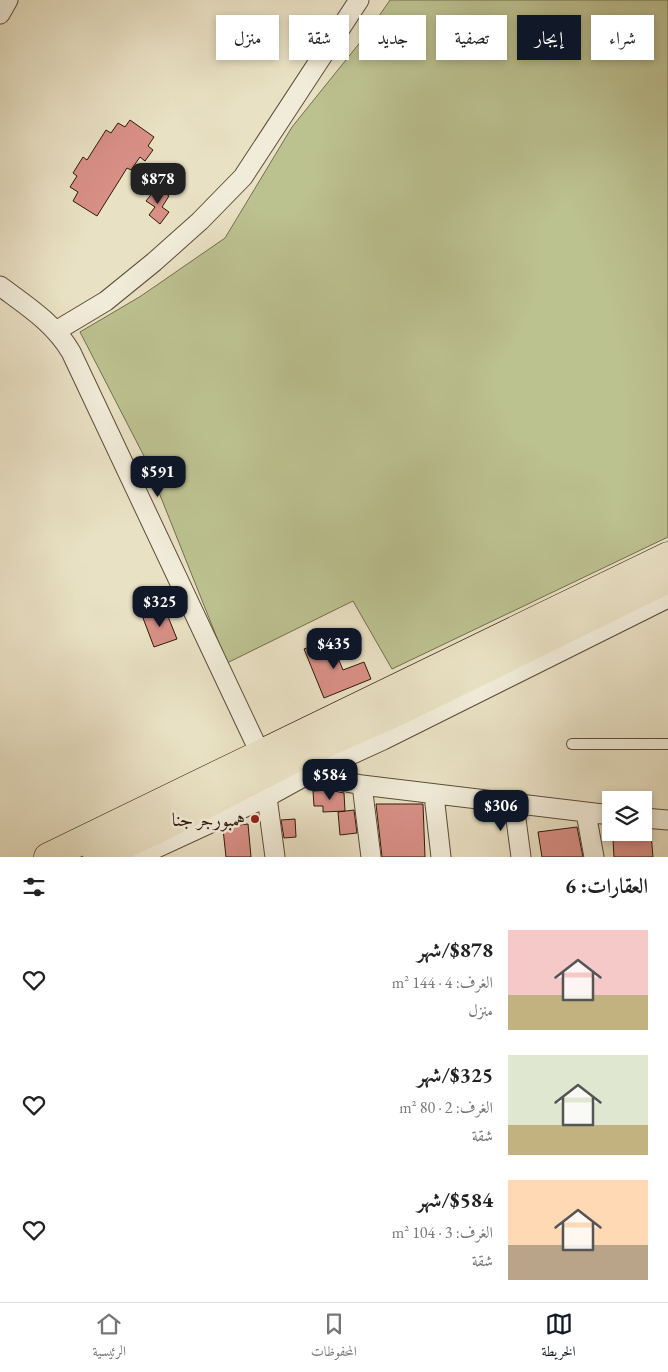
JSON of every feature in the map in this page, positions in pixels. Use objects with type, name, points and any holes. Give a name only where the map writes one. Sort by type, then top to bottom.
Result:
[{"type":"main road","points":[[48,857],[260,753],[667,563]]},
{"type":"main road","points":[[97,857],[302,767],[667,563]]},
{"type":"street","points":[[0,14],[8,0]]},
{"type":"street","points":[[56,331],[106,301],[154,262],[200,221],[243,177],[359,0]]},
{"type":"street","points":[[0,286],[56,331],[71,352],[260,753]]},
{"type":"street","points":[[137,857],[164,851],[267,797],[302,767],[392,736],[668,598]]},
{"type":"street","points":[[302,767],[362,786],[602,814]]},
{"type":"street","points":[[362,786],[371,857]]},
{"type":"street","points":[[434,795],[441,857]]},
{"type":"street","points":[[267,797],[275,857]]},
{"type":"street","points":[[514,804],[521,857]]},
{"type":"street","points":[[586,813],[594,857]]},
{"type":"street","points":[[652,819],[668,820]]},
{"type":"lane","points":[[572,744],[668,744]]},
{"type":"green space","points":[[390,0],[668,0],[668,537],[392,669],[353,601],[227,663],[146,460],[80,332],[141,296],[225,238],[292,127],[346,60],[349,60],[349,56],[359,44],[359,60],[426,60],[426,15],[380,15]]},
{"type":"building","points":[[130,120],[154,137],[148,146],[153,150],[145,161],[140,157],[131,170],[127,168],[97,216],[73,201],[78,192],[70,187],[77,176],[73,173],[83,157],[87,160],[106,130],[111,133],[118,123],[125,127]]},
{"type":"building","points":[[157,187],[169,196],[162,207],[169,212],[160,224],[149,215],[155,207],[146,201]]},
{"type":"building","points":[[165,609],[177,639],[154,647],[143,618]]},
{"type":"building","points":[[330,639],[343,670],[364,662],[371,679],[324,698],[304,649]]},
{"type":"building","points":[[329,790],[344,793],[345,811],[323,812],[323,806],[314,806],[313,791]]},
{"type":"building","points":[[376,804],[423,804],[425,857],[382,857]]},
{"type":"building","points":[[354,810],[357,833],[340,835],[338,812]]},
{"type":"building","points":[[295,819],[296,837],[284,838],[281,820]]},
{"type":"building","points":[[248,824],[251,857],[226,857],[223,829]]},
{"type":"building","points":[[577,827],[583,857],[542,857],[538,832]]},
{"type":"building","points":[[613,841],[652,841],[653,857],[614,857]]},
{"type":"place","name":"همبورجر جنا","points":[[255,819]]}]
